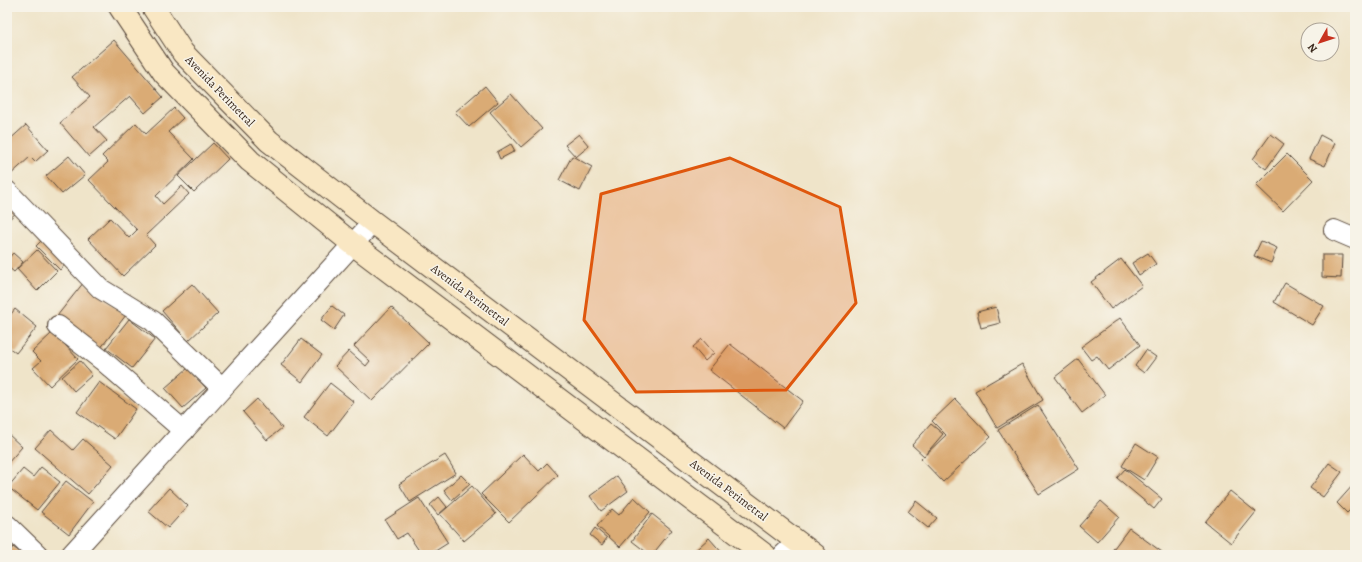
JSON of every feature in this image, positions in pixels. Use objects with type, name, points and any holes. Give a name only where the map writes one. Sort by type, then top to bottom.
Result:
[{"type":"main road","points":[[120,7],[164,72],[250,161],[354,245],[765,555]]},
{"type":"main road","name":"Avenida Perimetral","points":[[153,7],[183,53],[269,141],[790,548],[815,555]]},
{"type":"street","points":[[7,191],[101,289],[153,321],[222,388]]},
{"type":"street","points":[[71,555],[354,245],[373,222]]},
{"type":"street","points":[[1334,230],[1355,239]]},
{"type":"street","points":[[58,326],[102,360],[184,430]]},
{"type":"street","points":[[7,525],[38,555]]},
{"type":"highlighted area","points":[[730,158],[840,207],[856,303],[786,390],[636,392],[584,320],[601,194]]},
{"type":"building","points":[[114,40],[163,97],[145,113],[130,96],[94,127],[107,141],[89,157],[60,123],[90,97],[72,77]]},
{"type":"building","points":[[485,86],[498,102],[469,127],[455,112]]},
{"type":"building","points":[[511,94],[542,129],[521,147],[490,112]]},
{"type":"building","points":[[174,108],[183,118],[168,132],[194,159],[156,196],[163,204],[182,186],[189,194],[146,235],[155,245],[123,276],[88,239],[110,218],[129,238],[137,230],[89,180],[108,162],[102,156],[136,123],[146,134]]},
{"type":"building","points":[[26,125],[48,150],[35,162],[30,157],[8,177],[7,142]]},
{"type":"building","points":[[579,134],[589,146],[576,157],[565,145]]},
{"type":"building","points":[[1271,134],[1284,144],[1266,169],[1253,159]]},
{"type":"building","points":[[1320,135],[1335,143],[1325,166],[1309,159]]},
{"type":"building","points":[[213,143],[228,159],[194,192],[178,176]]},
{"type":"building","points":[[511,144],[515,151],[500,159],[497,152]]},
{"type":"building","points":[[1287,154],[1313,180],[1283,211],[1256,185]]},
{"type":"building","points":[[69,156],[85,175],[62,194],[46,176]]},
{"type":"building","points":[[572,156],[592,167],[580,191],[559,180]]},
{"type":"building","points":[[7,200],[17,212],[7,221]]},
{"type":"building","points":[[46,236],[70,259],[60,270],[36,246]]},
{"type":"building","points":[[1261,241],[1277,248],[1271,263],[1254,256]]},
{"type":"building","points":[[37,250],[57,271],[37,291],[17,269]]},
{"type":"building","points":[[13,253],[23,262],[14,272],[7,266],[7,260]]},
{"type":"building","points":[[1148,253],[1156,264],[1139,275],[1132,263]]},
{"type":"building","points":[[1322,255],[1342,255],[1341,278],[1322,277]]},
{"type":"building","points":[[1121,259],[1142,286],[1111,309],[1091,282]]},
{"type":"building","points":[[84,282],[126,315],[100,349],[57,316]]},
{"type":"building","points":[[1285,283],[1324,306],[1312,325],[1274,302]]},
{"type":"building","points":[[192,284],[218,313],[188,341],[162,311]]},
{"type":"building","points":[[332,306],[344,315],[334,330],[321,320]]},
{"type":"building","points":[[391,307],[429,343],[372,401],[335,366],[349,351],[366,366],[370,361],[354,346]]},
{"type":"building","points":[[996,307],[1000,323],[981,328],[977,312]]},
{"type":"building","points":[[15,309],[37,327],[16,353],[7,346],[7,319]]},
{"type":"building","points":[[1120,318],[1140,345],[1108,370],[1097,356],[1091,360],[1081,347]]},
{"type":"building","points":[[129,319],[155,339],[132,368],[106,348]]},
{"type":"building","points":[[53,332],[78,359],[50,386],[33,368],[41,361],[32,352]]},
{"type":"building","points":[[301,339],[322,355],[302,382],[281,365]]},
{"type":"building","points":[[702,339],[714,353],[705,361],[693,347]]},
{"type":"building","points":[[730,344],[803,401],[783,428],[709,370]]},
{"type":"building","points":[[1146,350],[1156,357],[1144,373],[1135,366]]},
{"type":"building","points":[[1078,359],[1105,395],[1082,413],[1055,377]]},
{"type":"building","points":[[80,361],[92,375],[74,391],[62,377]]},
{"type":"building","points":[[1022,364],[1043,400],[997,428],[975,391]]},
{"type":"building","points":[[188,368],[206,388],[183,408],[165,388]]},
{"type":"building","points":[[99,382],[136,409],[115,439],[77,412]]},
{"type":"building","points":[[330,383],[354,402],[328,436],[304,417]]},
{"type":"building","points":[[257,399],[282,428],[267,440],[243,412]]},
{"type":"building","points":[[955,399],[991,437],[943,482],[921,459],[946,435],[932,421]]},
{"type":"building","points":[[1038,405],[1079,469],[1039,494],[998,430]]},
{"type":"building","points":[[931,424],[943,434],[924,456],[912,445]]},
{"type":"building","points":[[51,430],[73,450],[83,439],[113,465],[88,494],[35,448]]},
{"type":"building","points":[[7,433],[22,447],[7,464]]},
{"type":"building","points":[[1136,443],[1158,457],[1144,480],[1122,466]]},
{"type":"building","points":[[523,454],[539,471],[547,463],[558,475],[509,522],[481,494]]},
{"type":"building","points":[[445,455],[456,473],[410,502],[399,484]]},
{"type":"building","points":[[1329,463],[1342,472],[1323,497],[1310,488]]},
{"type":"building","points":[[41,467],[60,482],[37,510],[8,487],[23,469],[33,477]]},
{"type":"building","points":[[1125,469],[1162,499],[1154,509],[1117,478]]},
{"type":"building","points":[[461,475],[470,484],[452,500],[444,490]]},
{"type":"building","points":[[617,476],[628,491],[601,511],[590,496]]},
{"type":"building","points":[[66,481],[93,502],[69,534],[41,512]]},
{"type":"building","points":[[1354,484],[1355,505],[1347,513],[1337,503]]},
{"type":"building","points":[[472,486],[496,514],[464,541],[440,514]]},
{"type":"building","points":[[169,488],[188,506],[168,528],[148,511]]},
{"type":"building","points":[[1230,491],[1256,512],[1231,543],[1205,522]]},
{"type":"building","points":[[439,497],[447,507],[438,515],[430,505]]},
{"type":"building","points":[[634,497],[650,512],[620,547],[597,526],[612,509],[619,515]]},
{"type":"building","points":[[419,498],[448,543],[429,555],[422,555],[407,533],[397,539],[385,520]]},
{"type":"building","points":[[916,501],[937,518],[928,528],[908,512]]},
{"type":"building","points":[[1101,501],[1119,517],[1097,542],[1079,526]]},
{"type":"building","points":[[652,514],[672,530],[652,555],[650,555],[632,541]]},
{"type":"building","points":[[595,528],[607,538],[602,545],[590,535]]},
{"type":"building","points":[[1129,528],[1166,555],[1114,555],[1111,552]]},
{"type":"building","points":[[709,538],[724,555],[690,555]]},
{"type":"building","points":[[1355,545],[1355,555],[1347,555]]},
{"type":"building","points":[[13,547],[24,555],[7,555]]}]
